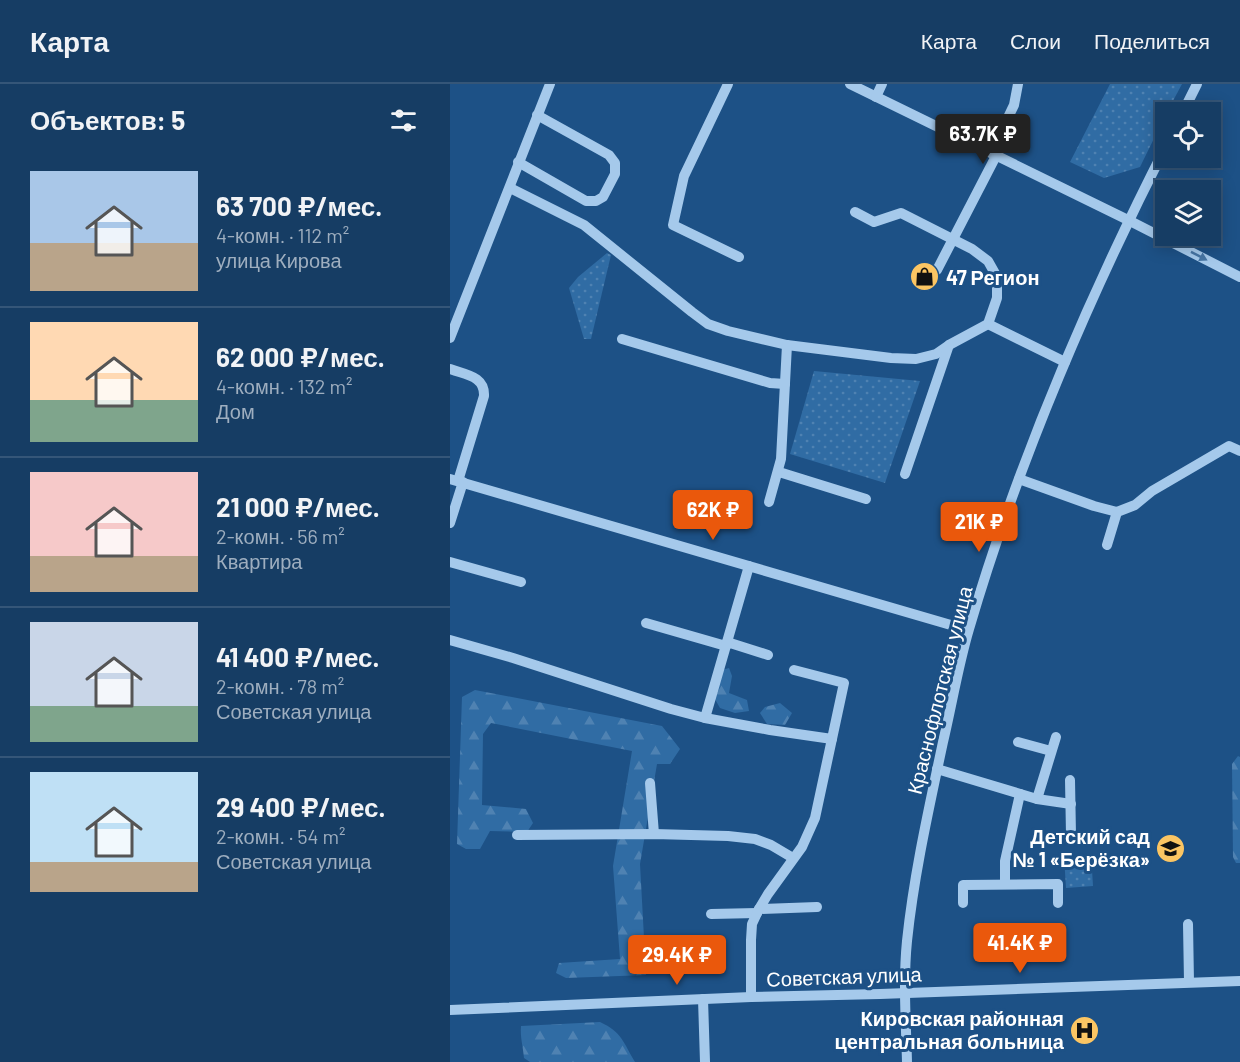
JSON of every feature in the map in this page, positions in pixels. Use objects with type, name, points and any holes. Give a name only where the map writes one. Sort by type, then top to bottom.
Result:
[{"type":"street","points":[[450,338],[550,84]]},
{"type":"street","points":[[728,84],[684,176],[673,225],[739,257]]},
{"type":"street","points":[[850,84],[1240,277]]},
{"type":"street","points":[[876,97],[882,84]]},
{"type":"street","points":[[938,270],[994,154],[1014,105],[1018,84]]},
{"type":"street","points":[[1188,102],[1197,84]]},
{"type":"street","points":[[518,162],[586,201],[596,201],[603,197],[615,174],[615,163],[609,155],[537,115]]},
{"type":"street","name":"Краснофлотская улица","points":[[907,1062],[907,943],[922,843],[968,630],[1019,479],[1065,362],[1128,220],[1155,167]]},
{"type":"street","points":[[510,188],[584,225],[708,324],[728,332],[787,345],[916,359],[936,354],[988,324],[997,298],[997,277],[988,261],[972,249],[901,213],[874,222],[855,212]]},
{"type":"street","points":[[988,324],[1065,362]]},
{"type":"street","points":[[622,339],[770,384],[785,384]]},
{"type":"street","points":[[769,502],[781,459],[787,345]]},
{"type":"street","points":[[905,474],[950,345]]},
{"type":"street","points":[[450,369],[477,379],[484,388],[484,396],[457,481],[450,523]]},
{"type":"street","points":[[1019,479],[1117,512],[1135,505],[1152,491],[1229,446],[1240,451]]},
{"type":"street","points":[[778,472],[866,499]]},
{"type":"street","points":[[457,481],[968,630]]},
{"type":"street","points":[[1107,544],[1117,512]]},
{"type":"street","points":[[450,562],[520,582]]},
{"type":"street","points":[[705,718],[749,566]]},
{"type":"street","points":[[646,623],[768,655]]},
{"type":"street","points":[[450,640],[705,718],[832,739]]},
{"type":"street","points":[[751,997],[752,924],[758,911],[806,839],[815,818],[844,683],[794,670]]},
{"type":"street","points":[[1037,799],[1056,737]]},
{"type":"street","points":[[1018,742],[1051,752]]},
{"type":"street","points":[[937,769],[1037,799],[1071,804]]},
{"type":"street","points":[[1070,780],[1071,835]]},
{"type":"street","points":[[650,783],[654,834]]},
{"type":"street","points":[[1005,884],[1005,861],[1020,794]]},
{"type":"street","points":[[517,835],[728,836],[755,839],[793,858]]},
{"type":"street","points":[[963,903],[963,885],[1005,884],[1058,884],[1058,903]]},
{"type":"street","points":[[711,914],[817,907]]},
{"type":"street","points":[[1188,924],[1190,982]]},
{"type":"street","name":"Советская улица","points":[[450,1010],[751,997],[1240,981]]},
{"type":"street","points":[[703,999],[705,1062]]},
{"type":"green space","points":[[1110,84],[1182,84],[1172,102],[1155,102],[1155,136],[1140,167],[1104,178],[1070,162]]},
{"type":"green space","points":[[607,253],[611,255],[591,339],[584,339],[569,288],[578,277]]},
{"type":"green space","points":[[814,371],[920,381],[885,483],[790,454]]},
{"type":"green space","points":[[729,668],[732,676],[729,693],[747,700],[749,711],[735,713],[720,708],[712,694],[722,670]]},
{"type":"green space","points":[[475,690],[662,726],[680,749],[670,764],[657,764],[640,864],[646,975],[566,978],[556,973],[559,963],[620,959],[613,866],[632,751],[491,723],[483,734],[482,805],[526,809],[533,823],[527,832],[490,831],[480,849],[466,849],[457,844],[462,697]]},
{"type":"green space","points":[[780,703],[792,713],[785,725],[767,724],[760,713],[765,707]]},
{"type":"green space","points":[[1238,756],[1240,757],[1240,863],[1236,863],[1233,857],[1232,764]]},
{"type":"green space","points":[[1091,855],[1093,886],[1066,888],[1064,856]]},
{"type":"green space","points":[[600,1022],[618,1034],[635,1062],[530,1062],[524,1058],[521,1026]]},
{"type":"place","name":"47 Регион","points":[[925,277]]},
{"type":"place","name":"Детский сад № 1 «Берёзка»","points":[[1171,848]]},
{"type":"place","name":"Кировская районная центральная больница","points":[[1085,1030]]}]
